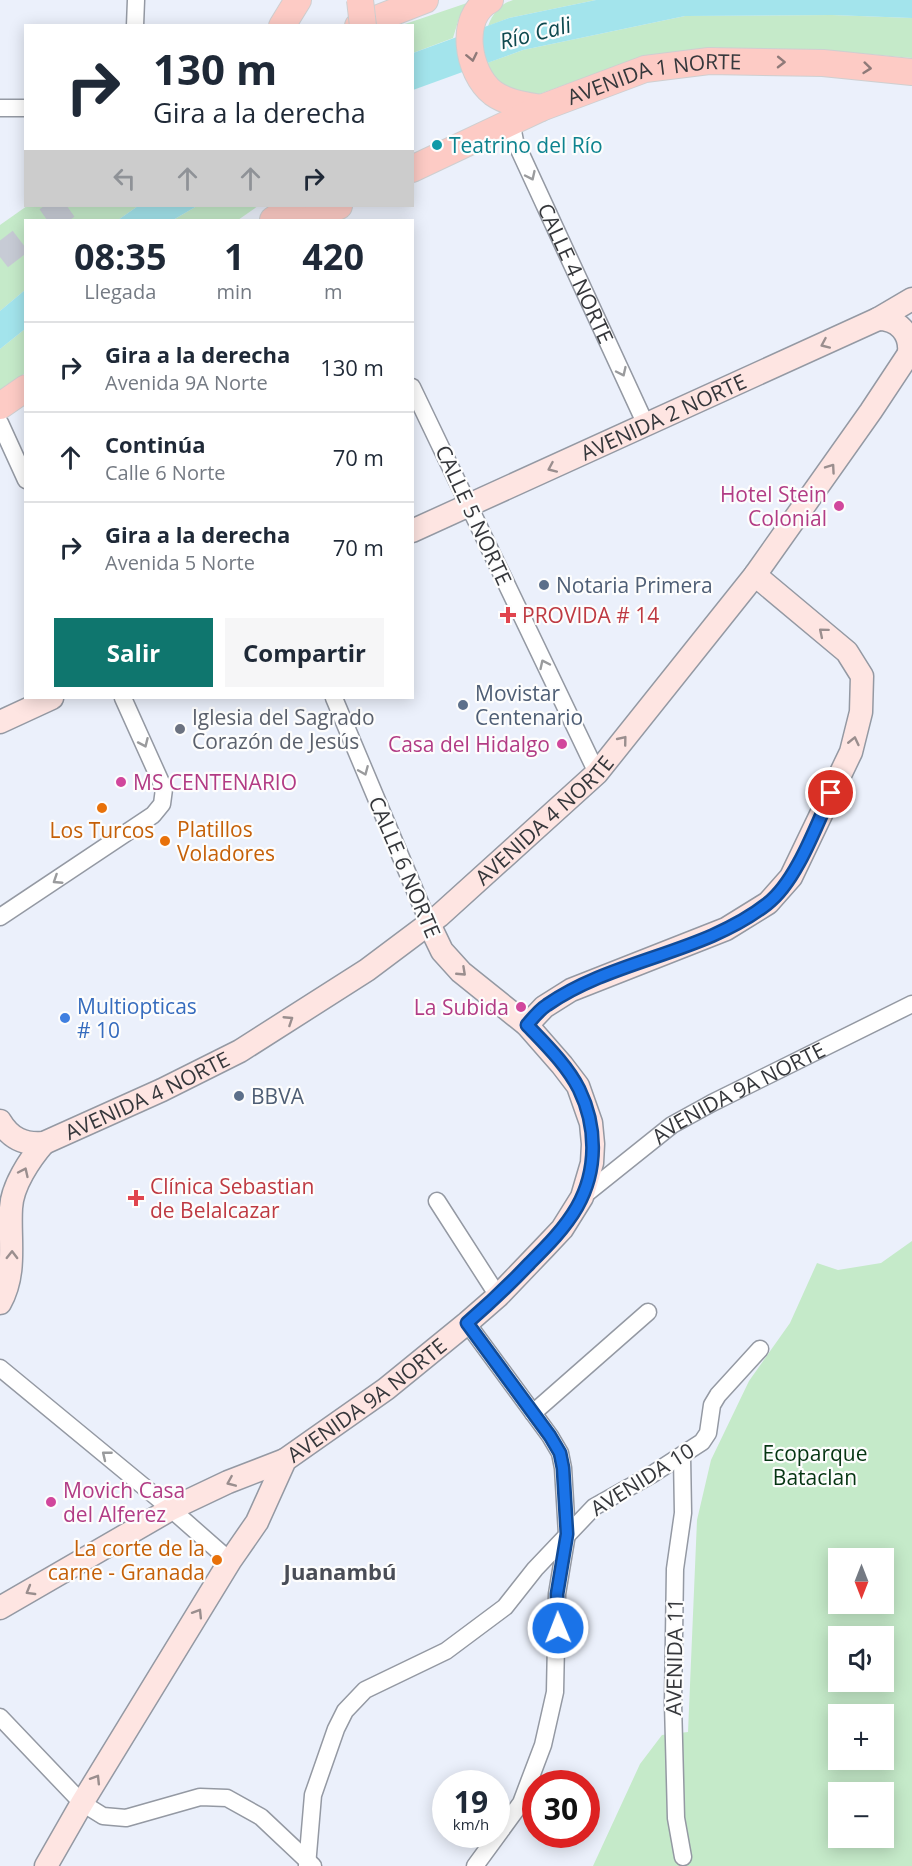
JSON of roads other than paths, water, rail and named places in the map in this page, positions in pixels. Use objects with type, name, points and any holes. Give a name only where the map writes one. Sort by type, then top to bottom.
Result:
[{"type":"main road","points":[[283,24],[298,0]]},
{"type":"main road","points":[[360,0],[363,24]]},
{"type":"main road","points":[[363,24],[425,0]]},
{"type":"main road","points":[[488,1],[476,16],[470,33],[469,49],[473,66],[481,80],[493,93],[525,111]]},
{"type":"main road","name":"AVENIDA 1 NORTE","points":[[414,169],[525,111],[645,69],[709,61],[823,63],[912,72]]},
{"type":"main road","points":[[274,219],[291,207]]},
{"type":"main road","points":[[0,406],[24,389]]},
{"type":"street","points":[[135,24],[136,0]]},
{"type":"street","points":[[0,108],[24,108]]},
{"type":"street","name":"CALLE 4 NORTE","points":[[525,111],[515,141],[646,425]]},
{"type":"street","name":"AVENIDA 2 NORTE","points":[[414,530],[878,320],[912,299]]},
{"type":"street","points":[[878,320],[891,321],[903,328],[909,340],[910,351]]},
{"type":"street","name":"AVENIDA 4 NORTE","points":[[44,1143],[162,1090],[240,1051],[367,970],[429,924],[597,773],[755,575],[871,411],[910,351]]},
{"type":"street","name":"CALLE 5 NORTE","points":[[414,391],[597,773]]},
{"type":"street","points":[[0,423],[24,476]]},
{"type":"street","points":[[527,1025],[544,1007],[571,990],[726,929],[768,903],[791,877],[851,752],[861,712],[862,676],[847,652],[755,575]]},
{"type":"street","points":[[0,722],[50,699]]},
{"type":"street","points":[[0,917],[153,815],[162,804],[164,789],[123,699]]},
{"type":"street","name":"CALLE 6 NORTE","points":[[334,699],[442,951],[461,972],[527,1025],[578,1086],[586,1106],[594,1144],[592,1163],[582,1197]]},
{"type":"street","name":"AVENIDA 9A NORTE","points":[[46,1866],[230,1561],[257,1522],[285,1460],[386,1389],[467,1323],[498,1296],[562,1228],[582,1197],[672,1125],[712,1102],[912,1004]]},
{"type":"street","points":[[0,1121],[10,1135],[35,1144],[44,1143]]},
{"type":"street","points":[[0,1303],[12,1262],[5,1195],[44,1143]]},
{"type":"street","points":[[437,1201],[498,1296]]},
{"type":"street","points":[[533,1413],[648,1312]]},
{"type":"street","points":[[467,1323],[560,1453],[567,1534],[557,1594],[555,1692],[543,1745],[521,1803],[475,1866]]},
{"type":"street","name":"AVENIDA 10","points":[[309,1864],[313,1795],[336,1729],[345,1711],[365,1690],[446,1651],[505,1606],[535,1569],[594,1507],[702,1442],[708,1433],[712,1405],[718,1395],[760,1349]]},
{"type":"street","points":[[0,1368],[171,1509],[230,1561]]},
{"type":"street","name":"AVENIDA 11","points":[[682,1456],[683,1513],[675,1569],[673,1702],[676,1818],[683,1857]]},
{"type":"street","points":[[0,1608],[171,1509],[228,1482],[285,1460]]},
{"type":"street","points":[[0,1717],[82,1803],[103,1816],[126,1818],[200,1797],[227,1798],[261,1817],[309,1864]]},
{"type":"water","name":"Río Cali","points":[[596,0],[912,0],[912,18],[832,15],[685,16],[523,50],[414,90],[414,53],[509,18]]},
{"type":"water","points":[[137,207],[195,207],[175,219],[119,219]]},
{"type":"water","points":[[24,291],[24,330],[0,349],[0,311]]},
{"type":"tunnel","points":[[48,219],[66,207]]},
{"type":"tunnel","points":[[0,257],[24,239]]},
{"type":"place","name":"Teatrino del Río","points":[[437,145]]},
{"type":"place","name":"Hotel Stein Colonial","points":[[839,506]]},
{"type":"place","name":"Notaria Primera","points":[[544,585]]},
{"type":"place","name":"PROVIDA # 14","points":[[508,615]]},
{"type":"place","name":"Movistar Centenario","points":[[463,705]]},
{"type":"place","name":"Iglesia del Sagrado Corazón de Jesús","points":[[180,729]]},
{"type":"place","name":"Casa del Hidalgo","points":[[562,744]]},
{"type":"place","name":"MS CENTENARIO","points":[[121,782]]},
{"type":"place","name":"Los Turcos","points":[[102,808]]},
{"type":"place","name":"Platillos Voladores","points":[[165,841]]},
{"type":"place","name":"La Subida","points":[[521,1007]]},
{"type":"place","name":"Multiopticas # 10","points":[[65,1018]]},
{"type":"place","name":"BBVA","points":[[239,1096]]},
{"type":"place","name":"Clínica Sebastian de Belalcazar","points":[[136,1198]]},
{"type":"place","name":"Movich Casa del Alferez","points":[[51,1502]]},
{"type":"place","name":"La corte de la carne - Granada","points":[[217,1560]]},
{"type":"district","name":"Juanambú","points":[[340,1571]]},
{"type":"park label","name":"Ecoparque Bataclan","points":[[815,1465]]}]
